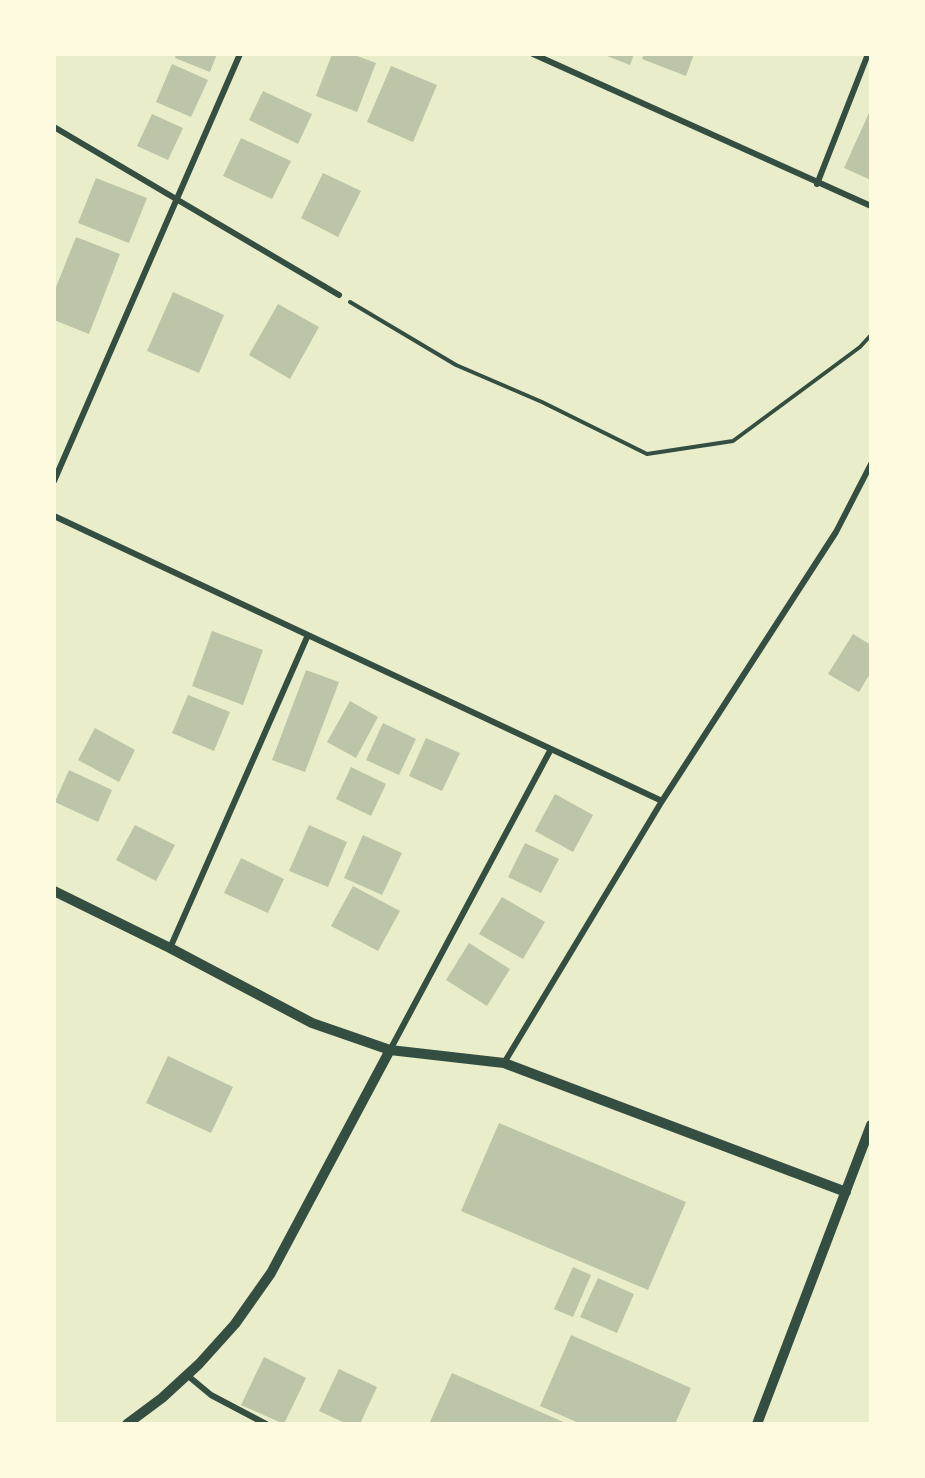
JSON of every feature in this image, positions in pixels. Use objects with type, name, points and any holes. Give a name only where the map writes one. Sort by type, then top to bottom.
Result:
[{"type":"street","points":[[54,481],[240,54]]},
{"type":"street","points":[[533,54],[817,184],[871,206]]},
{"type":"street","points":[[817,184],[868,54]]},
{"type":"street","points":[[54,127],[339,295]]},
{"type":"street","points":[[504,1064],[662,801],[836,532],[871,464]]},
{"type":"street","points":[[54,516],[662,801]]},
{"type":"street","points":[[170,948],[308,635]]},
{"type":"street","points":[[127,1424],[187,1375],[235,1324],[271,1273],[551,749]]},
{"type":"street","points":[[54,891],[170,948],[312,1023],[390,1050],[504,1064],[846,1192]]},
{"type":"street","points":[[757,1424],[871,1125]]},
{"type":"street","points":[[187,1375],[211,1395],[266,1424]]},
{"type":"path","points":[[339,295],[456,365],[542,402],[647,454],[733,441],[861,347],[871,335]]},
{"type":"building","points":[[176,54],[217,54],[210,72],[175,58]]},
{"type":"building","points":[[332,54],[352,54],[376,63],[357,112],[316,96]]},
{"type":"building","points":[[602,54],[634,54],[630,65]]},
{"type":"building","points":[[644,54],[694,54],[686,76],[642,59]]},
{"type":"building","points":[[172,64],[208,80],[191,117],[156,102]]},
{"type":"building","points":[[391,66],[437,85],[413,142],[367,122]]},
{"type":"building","points":[[263,91],[312,114],[298,144],[249,120]]},
{"type":"building","points":[[869,113],[871,114],[871,180],[844,168]]},
{"type":"building","points":[[152,114],[183,128],[168,160],[137,146]]},
{"type":"building","points":[[241,138],[291,161],[272,199],[223,176]]},
{"type":"building","points":[[323,173],[361,191],[338,237],[301,218]]},
{"type":"building","points":[[96,178],[147,198],[129,243],[78,223]]},
{"type":"building","points":[[76,237],[120,254],[89,334],[54,320],[54,292]]},
{"type":"building","points":[[173,292],[224,315],[199,373],[147,351]]},
{"type":"building","points":[[278,304],[319,327],[290,379],[249,355]]},
{"type":"building","points":[[212,631],[263,650],[243,705],[192,686]]},
{"type":"building","points":[[853,634],[871,645],[871,672],[859,692],[828,674]]},
{"type":"building","points":[[306,670],[339,682],[305,772],[272,760]]},
{"type":"building","points":[[188,695],[230,712],[214,751],[172,733]]},
{"type":"building","points":[[350,701],[378,717],[356,758],[327,742]]},
{"type":"building","points":[[383,723],[416,739],[399,775],[366,760]]},
{"type":"building","points":[[95,728],[135,750],[119,782],[78,760]]},
{"type":"building","points":[[426,738],[460,753],[442,791],[409,776]]},
{"type":"building","points":[[351,767],[386,784],[371,816],[336,799]]},
{"type":"building","points":[[69,770],[112,790],[98,822],[55,802]]},
{"type":"building","points":[[555,794],[593,815],[573,852],[535,831]]},
{"type":"building","points":[[135,825],[175,845],[156,881],[116,860]]},
{"type":"building","points":[[309,825],[347,842],[328,887],[289,871]]},
{"type":"building","points":[[363,835],[402,853],[382,895],[344,878]]},
{"type":"building","points":[[525,843],[559,859],[541,893],[508,877]]},
{"type":"building","points":[[241,858],[284,879],[268,913],[224,893]]},
{"type":"building","points":[[353,886],[400,911],[378,951],[331,926]]},
{"type":"building","points":[[502,897],[545,922],[523,959],[479,934]]},
{"type":"building","points":[[469,943],[510,969],[487,1006],[446,980]]},
{"type":"building","points":[[168,1056],[233,1087],[211,1133],[146,1103]]},
{"type":"building","points":[[499,1123],[686,1202],[648,1290],[461,1211]]},
{"type":"building","points":[[573,1267],[591,1275],[573,1317],[554,1309]]},
{"type":"building","points":[[598,1278],[634,1294],[617,1333],[580,1317]]},
{"type":"building","points":[[571,1335],[691,1388],[675,1424],[581,1424],[540,1406]]},
{"type":"building","points":[[264,1357],[306,1378],[284,1424],[241,1405]]},
{"type":"building","points":[[339,1369],[377,1387],[360,1424],[347,1424],[319,1411]]},
{"type":"building","points":[[452,1373],[568,1424],[429,1424]]}]
